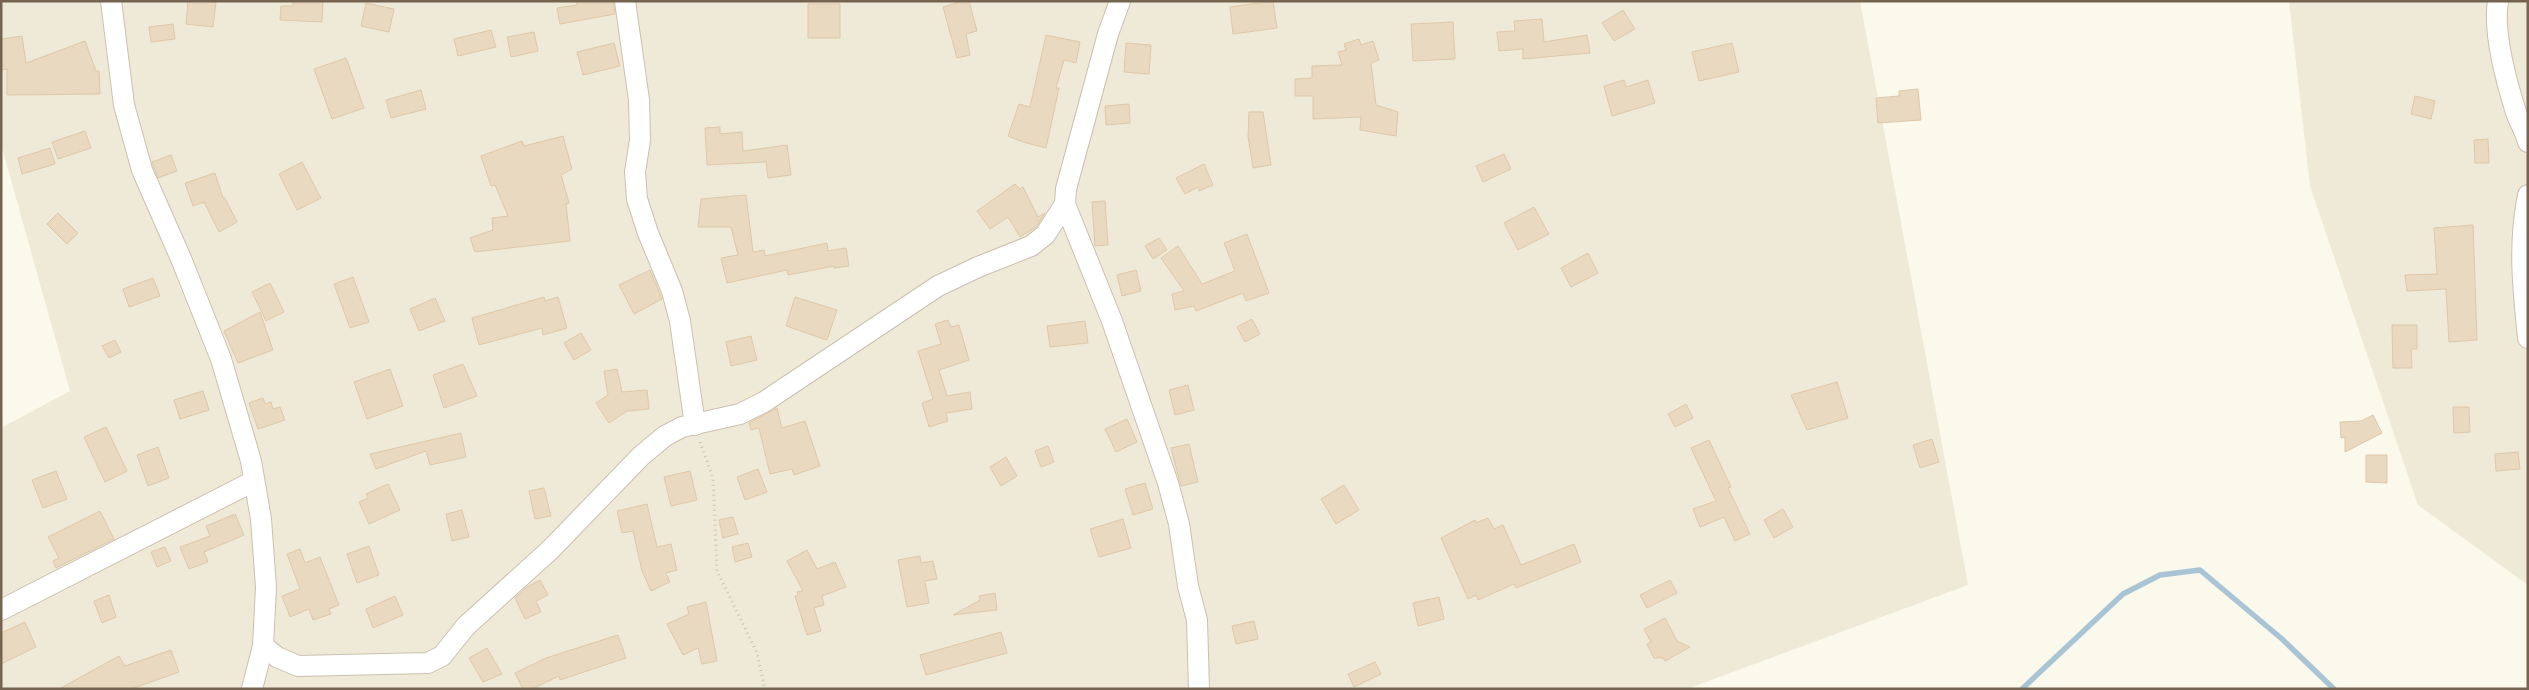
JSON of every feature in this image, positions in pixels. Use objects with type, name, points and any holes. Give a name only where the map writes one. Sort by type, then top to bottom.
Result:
[{"type":"street","points":[[111,1],[124,105],[142,170],[182,260],[221,359],[250,461],[261,520],[266,587],[263,646],[252,689]]},
{"type":"street","points":[[625,1],[639,100],[640,140],[635,172],[637,199],[648,233],[672,291],[680,321],[695,425]]},
{"type":"street","points":[[263,646],[281,660],[298,666],[428,663],[442,656],[466,626],[550,550],[641,456],[665,436],[682,427],[740,414],[764,402],[938,286],[978,267],[1032,246],[1045,235],[1066,204],[1069,180],[1108,34],[1120,1]]},
{"type":"street","points":[[2498,1],[2497,10],[2502,50],[2515,110],[2528,142]]},
{"type":"street","points":[[2528,195],[2524,217],[2521,280],[2528,338]]},
{"type":"street","points":[[1066,204],[1112,321],[1168,483],[1179,524],[1188,586],[1197,620],[1200,648],[1199,689]]},
{"type":"street","points":[[1,610],[254,482]]},
{"type":"path","points":[[695,425],[713,478],[717,571],[757,653],[765,689]]},
{"type":"shaded area","points":[[1,1],[1860,1],[1968,585],[1687,689],[1,689],[1,428],[70,391],[1,144]]},
{"type":"shaded area","points":[[2289,1],[2528,1],[2528,585],[2418,505],[2310,186]]},
{"type":"building","points":[[188,1],[216,2],[213,27],[186,24]]},
{"type":"building","points":[[293,1],[323,1],[322,22],[280,20],[281,6],[293,6]]},
{"type":"building","points":[[577,1],[613,1],[615,14],[560,24],[557,8],[577,5]]},
{"type":"building","points":[[969,1],[977,31],[966,34],[970,55],[957,58],[943,7]]},
{"type":"building","points":[[1273,1],[1277,28],[1233,34],[1230,7]]},
{"type":"building","points":[[366,3],[394,9],[389,32],[361,26]]},
{"type":"building","points":[[808,4],[840,4],[840,38],[808,38]]},
{"type":"building","points":[[1623,10],[1635,29],[1614,41],[1602,23]]},
{"type":"building","points":[[1542,19],[1544,42],[1587,35],[1590,53],[1523,59],[1523,49],[1499,51],[1497,32],[1515,31],[1514,21]]},
{"type":"building","points":[[1453,22],[1455,59],[1413,61],[1411,24]]},
{"type":"building","points":[[173,24],[175,39],[151,42],[149,27]]},
{"type":"building","points":[[491,30],[496,47],[458,56],[454,39]]},
{"type":"building","points":[[534,32],[538,51],[511,57],[507,37]]},
{"type":"building","points":[[1046,35],[1080,42],[1076,63],[1064,60],[1056,88],[1059,88],[1046,148],[1008,136],[1019,104],[1030,107]]},
{"type":"building","points":[[22,36],[26,63],[85,41],[96,71],[99,71],[100,94],[7,95],[7,69],[1,70],[1,39]]},
{"type":"building","points":[[1359,39],[1361,45],[1373,41],[1379,60],[1371,63],[1376,105],[1398,112],[1396,136],[1360,130],[1361,117],[1313,119],[1313,96],[1295,96],[1295,79],[1312,78],[1312,66],[1342,65],[1338,52],[1346,50],[1344,44]]},
{"type":"building","points":[[614,43],[620,66],[583,75],[577,52]]},
{"type":"building","points":[[1126,43],[1151,45],[1149,74],[1124,72]]},
{"type":"building","points":[[1732,43],[1739,72],[1699,81],[1692,52]]},
{"type":"building","points":[[346,58],[364,108],[332,119],[314,69]]},
{"type":"building","points":[[1624,80],[1626,87],[1648,80],[1655,103],[1612,116],[1604,86]]},
{"type":"building","points":[[1918,89],[1921,120],[1878,123],[1876,98],[1899,96],[1899,91]]},
{"type":"building","points":[[421,90],[426,109],[391,118],[386,100]]},
{"type":"building","points":[[2415,96],[2435,101],[2431,119],[2411,114]]},
{"type":"building","points":[[1129,104],[1130,123],[1106,125],[1105,106]]},
{"type":"building","points":[[1249,112],[1263,112],[1271,165],[1253,168],[1248,136]]},
{"type":"building","points":[[720,127],[720,134],[742,132],[743,151],[787,145],[791,175],[768,178],[766,162],[707,165],[705,128]]},
{"type":"building","points":[[85,131],[91,148],[58,159],[52,142]]},
{"type":"building","points":[[563,136],[572,169],[561,175],[569,203],[566,204],[570,241],[475,252],[470,238],[493,230],[492,218],[508,216],[495,185],[491,186],[481,156],[522,141],[524,146]]},
{"type":"building","points":[[2488,139],[2489,163],[2475,163],[2474,140]]},
{"type":"building","points":[[50,148],[55,164],[22,174],[18,158]]},
{"type":"building","points":[[1504,154],[1511,169],[1483,182],[1476,166]]},
{"type":"building","points":[[171,155],[177,171],[158,178],[152,162]]},
{"type":"building","points":[[302,162],[321,198],[297,210],[279,174]]},
{"type":"building","points":[[1204,164],[1213,185],[1199,191],[1198,187],[1185,194],[1176,178]]},
{"type":"building","points":[[215,173],[223,198],[225,198],[237,222],[219,232],[204,202],[193,206],[185,183]]},
{"type":"building","points":[[1015,184],[1020,189],[1023,187],[1038,217],[1045,213],[1036,227],[1020,237],[1008,217],[990,229],[977,211]]},
{"type":"building","points":[[746,195],[753,252],[764,250],[765,256],[827,243],[828,251],[846,248],[849,266],[834,268],[834,266],[788,275],[787,270],[727,283],[721,258],[738,255],[731,227],[698,227],[701,199]]},
{"type":"building","points":[[1105,201],[1108,245],[1095,246],[1092,202]]},
{"type":"building","points":[[1534,207],[1549,234],[1518,250],[1504,223]]},
{"type":"building","points":[[58,213],[78,233],[67,244],[47,224]]},
{"type":"building","points":[[2473,225],[2477,340],[2449,342],[2446,289],[2407,291],[2405,275],[2437,274],[2434,228]]},
{"type":"building","points":[[1247,234],[1269,293],[1246,301],[1243,293],[1196,311],[1194,306],[1175,310],[1172,294],[1184,291],[1161,258],[1178,246],[1202,284],[1235,271],[1224,243]]},
{"type":"building","points":[[1159,238],[1167,250],[1153,259],[1145,246]]},
{"type":"building","points":[[1588,253],[1598,273],[1571,287],[1561,268]]},
{"type":"building","points":[[650,270],[662,299],[634,314],[619,285]]},
{"type":"building","points":[[1136,270],[1141,291],[1122,296],[1117,275]]},
{"type":"building","points":[[353,277],[369,322],[350,328],[334,284]]},
{"type":"building","points":[[153,278],[160,296],[129,307],[123,289]]},
{"type":"building","points":[[270,283],[284,312],[266,321],[252,292]]},
{"type":"building","points":[[544,297],[545,301],[558,297],[567,328],[543,335],[542,328],[479,345],[472,318]]},
{"type":"building","points":[[795,297],[837,310],[827,340],[786,326]]},
{"type":"building","points":[[435,298],[445,321],[419,331],[410,309]]},
{"type":"building","points":[[260,312],[273,350],[238,363],[224,331]]},
{"type":"building","points":[[1252,319],[1260,334],[1245,342],[1237,327]]},
{"type":"building","points":[[948,320],[951,327],[959,325],[969,360],[939,370],[947,396],[970,392],[972,409],[946,413],[948,421],[929,427],[922,403],[933,399],[918,351],[941,344],[935,324]]},
{"type":"building","points":[[1085,321],[1088,343],[1050,347],[1047,326]]},
{"type":"building","points":[[2392,325],[2417,325],[2417,349],[2411,349],[2412,368],[2393,368]]},
{"type":"building","points":[[581,333],[591,350],[574,360],[564,343]]},
{"type":"building","points":[[751,336],[757,360],[731,366],[726,342]]},
{"type":"building","points":[[115,340],[121,352],[109,358],[102,346]]},
{"type":"building","points":[[463,364],[477,396],[444,408],[433,375]]},
{"type":"building","points":[[390,369],[403,406],[367,419],[354,382]]},
{"type":"building","points":[[617,369],[622,392],[647,390],[649,409],[627,411],[609,423],[596,403],[608,395],[604,371]]},
{"type":"building","points":[[1837,382],[1848,418],[1807,430],[1791,395]]},
{"type":"building","points":[[1188,385],[1194,410],[1175,415],[1169,390]]},
{"type":"building","points":[[203,391],[209,410],[180,419],[174,400]]},
{"type":"building","points":[[263,398],[265,404],[271,402],[273,409],[280,407],[285,420],[258,429],[249,403]]},
{"type":"building","points":[[1686,404],[1693,418],[1675,427],[1668,414]]},
{"type":"building","points":[[2453,407],[2469,407],[2470,432],[2454,433]]},
{"type":"building","points":[[777,408],[782,428],[805,421],[820,466],[794,475],[792,469],[770,474],[759,428],[751,430],[749,423]]},
{"type":"building","points":[[2373,415],[2382,433],[2345,452],[2345,437],[2341,438],[2340,422],[2361,421]]},
{"type":"building","points":[[1127,419],[1137,442],[1116,452],[1105,429]]},
{"type":"building","points":[[106,427],[127,471],[105,482],[84,437]]},
{"type":"building","points":[[461,433],[466,457],[430,465],[426,451],[376,469],[370,454]]},
{"type":"building","points":[[1932,439],[1939,462],[1920,468],[1913,445]]},
{"type":"building","points":[[1709,440],[1731,487],[1728,488],[1750,534],[1735,541],[1724,517],[1700,527],[1693,509],[1716,501],[1691,448]]},
{"type":"building","points":[[1189,444],[1198,482],[1181,486],[1171,448]]},
{"type":"building","points":[[1048,446],[1054,462],[1041,467],[1035,451]]},
{"type":"building","points":[[158,447],[169,478],[148,486],[137,455]]},
{"type":"building","points":[[2518,452],[2520,469],[2496,471],[2495,454]]},
{"type":"building","points":[[2366,455],[2387,455],[2387,483],[2366,482]]},
{"type":"building","points":[[1006,457],[1017,476],[1001,486],[990,467]]},
{"type":"building","points":[[758,469],[767,492],[745,500],[737,477]]},
{"type":"building","points":[[56,471],[67,499],[43,508],[32,480]]},
{"type":"building","points":[[690,471],[697,500],[671,506],[664,477]]},
{"type":"building","points":[[1145,483],[1153,509],[1133,515],[1125,489]]},
{"type":"building","points":[[388,484],[400,510],[369,524],[359,502],[368,498],[366,494]]},
{"type":"building","points":[[1344,485],[1359,510],[1336,524],[1321,499]]},
{"type":"building","points":[[544,488],[551,516],[535,519],[529,491]]},
{"type":"building","points":[[647,504],[657,547],[671,544],[677,570],[666,573],[670,582],[651,591],[642,571],[633,531],[622,533],[617,511]]},
{"type":"building","points":[[1783,509],[1793,527],[1774,538],[1764,520]]},
{"type":"building","points":[[462,510],[469,537],[452,541],[446,514]]},
{"type":"building","points":[[100,511],[114,539],[56,568],[53,561],[59,558],[48,537]]},
{"type":"building","points":[[235,514],[244,535],[204,552],[208,562],[189,569],[180,547],[210,536],[206,526]]},
{"type":"building","points":[[733,517],[738,534],[723,538],[719,520]]},
{"type":"building","points":[[1488,518],[1494,529],[1503,525],[1521,565],[1574,544],[1581,562],[1516,588],[1514,584],[1478,600],[1476,595],[1468,599],[1441,538],[1475,520],[1476,523]]},
{"type":"building","points":[[1123,519],[1131,548],[1099,557],[1090,529]]},
{"type":"building","points":[[748,543],[752,557],[735,562],[732,547]]},
{"type":"building","points":[[369,546],[379,575],[357,583],[347,554]]},
{"type":"building","points":[[165,547],[171,561],[157,567],[151,552]]},
{"type":"building","points":[[300,549],[305,563],[320,557],[339,605],[329,609],[331,614],[313,620],[309,609],[290,617],[282,596],[300,589],[287,554]]},
{"type":"building","points":[[807,550],[817,569],[835,562],[846,587],[822,596],[824,605],[814,608],[821,631],[807,635],[795,596],[798,595],[797,592],[803,591],[787,561]]},
{"type":"building","points":[[920,556],[921,563],[933,561],[937,579],[925,581],[929,603],[907,607],[898,560]]},
{"type":"building","points":[[540,580],[548,595],[536,601],[541,612],[525,619],[515,598],[527,587]]},
{"type":"building","points":[[1670,580],[1677,593],[1647,608],[1640,595]]},
{"type":"building","points":[[995,593],[997,610],[953,615],[980,600],[979,596]]},
{"type":"building","points":[[109,595],[116,617],[102,623],[94,601]]},
{"type":"building","points":[[395,596],[403,615],[373,628],[366,609]]},
{"type":"building","points":[[1439,597],[1444,619],[1418,626],[1413,603]]},
{"type":"building","points":[[706,602],[717,661],[702,664],[698,648],[683,655],[667,624],[689,614],[687,607]]},
{"type":"building","points":[[1665,618],[1677,641],[1690,647],[1665,661],[1663,658],[1654,658],[1647,644],[1651,642],[1644,629]]},
{"type":"building","points":[[1254,621],[1258,639],[1236,644],[1232,626]]},
{"type":"building","points":[[25,622],[36,647],[1,664],[1,633]]},
{"type":"building","points":[[1001,632],[1007,653],[926,675],[920,655]]},
{"type":"building","points":[[618,635],[626,658],[560,680],[559,676],[532,689],[523,689],[515,673],[546,658]]},
{"type":"building","points":[[487,648],[502,674],[483,682],[469,658]]},
{"type":"building","points":[[171,650],[179,672],[131,689],[59,689],[119,656],[125,666]]},
{"type":"building","points":[[1375,662],[1381,674],[1354,687],[1348,674]]},
{"type":"waterway","points":[[2022,689],[2123,594],[2160,575],[2200,570],[2282,639],[2334,689]]}]
